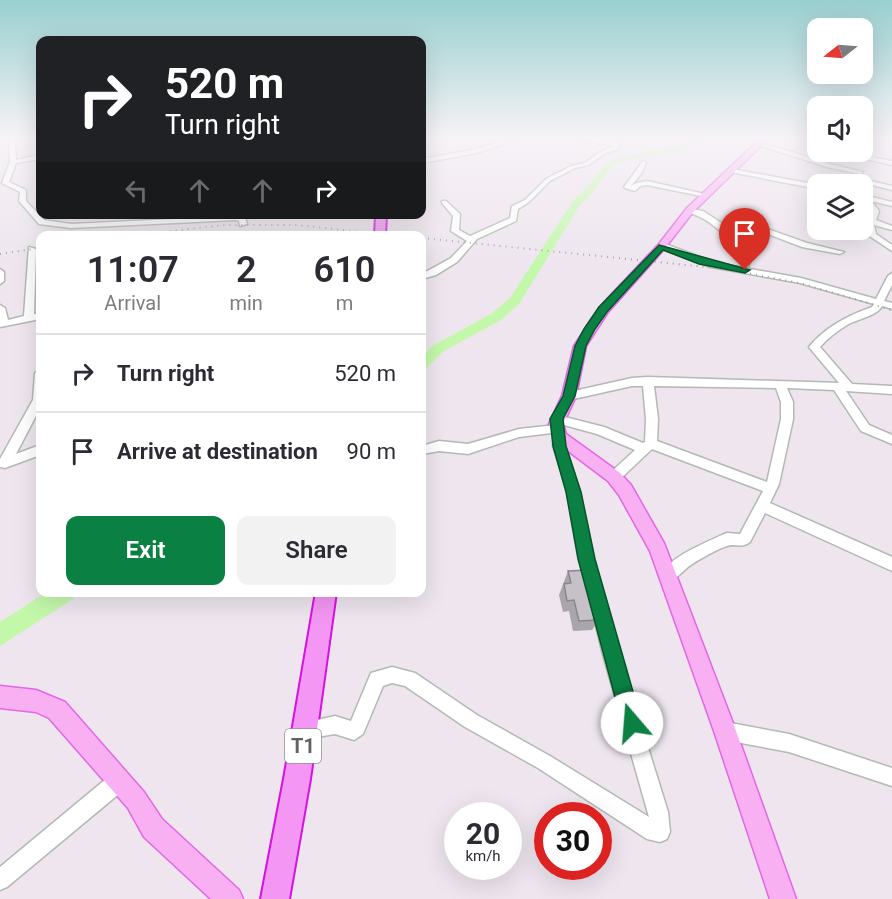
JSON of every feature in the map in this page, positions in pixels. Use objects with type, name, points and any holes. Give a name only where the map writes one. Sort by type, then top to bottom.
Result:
[{"type":"highway","name":"T1","points":[[275,899],[305,730],[325,597]]},
{"type":"main road","points":[[721,181],[690,210],[662,246],[603,310],[589,329],[580,346],[569,396],[558,428],[614,477],[625,490],[647,526],[668,575],[725,731],[783,899]]},
{"type":"main road","points":[[0,697],[36,701],[57,710],[136,800],[153,828],[175,851],[230,899]]},
{"type":"street","points":[[6,181],[5,183],[24,191],[22,201],[36,217]]},
{"type":"street","points":[[426,275],[454,260],[471,240],[513,219],[515,208],[527,201],[547,181]]},
{"type":"street","points":[[632,181],[628,185],[629,188],[635,189],[638,184],[652,183],[706,195]]},
{"type":"street","points":[[785,181],[807,185]]},
{"type":"street","points":[[873,185],[892,188]]},
{"type":"street","points":[[873,197],[892,204]]},
{"type":"street","points":[[444,202],[457,216],[455,231],[471,240]]},
{"type":"street","points":[[690,210],[700,213],[726,230],[745,253],[747,258],[745,265]]},
{"type":"street","points":[[38,219],[47,224],[71,226],[215,219]]},
{"type":"street","points":[[242,219],[243,224]]},
{"type":"street","points":[[726,230],[739,221],[805,245],[840,252]]},
{"type":"street","points":[[873,225],[892,228]]},
{"type":"street","points":[[873,236],[892,249]]},
{"type":"street","points":[[662,246],[714,265],[801,281],[877,306],[892,307]]},
{"type":"street","points":[[29,319],[32,249]]},
{"type":"street","points":[[0,272],[0,281]]},
{"type":"street","points":[[892,276],[877,306],[831,332],[814,347],[844,387],[865,428],[892,440]]},
{"type":"street","points":[[0,308],[2,324],[36,317]]},
{"type":"street","points":[[614,477],[648,446],[652,419],[648,381]]},
{"type":"street","points":[[569,396],[612,385],[648,381],[892,390]]},
{"type":"street","points":[[668,575],[685,561],[727,539],[743,541],[771,489],[788,419],[787,402],[780,385]]},
{"type":"street","points":[[3,464],[36,405]]},
{"type":"street","points":[[426,449],[439,446],[468,449],[519,433],[558,428],[600,430],[771,489]]},
{"type":"street","points":[[305,730],[335,725],[354,731],[377,679],[385,676],[402,676],[471,722],[544,762],[654,832],[660,832],[658,812],[610,651],[586,559],[574,492],[559,446],[558,428]]},
{"type":"street","points":[[3,464],[36,452]]},
{"type":"street","points":[[762,506],[892,564]]},
{"type":"street","points":[[725,731],[747,733],[813,749],[892,777]]},
{"type":"street","points":[[0,880],[119,782]]},
{"type":"building","points":[[589,570],[599,620],[579,621],[574,600],[567,601],[564,584],[571,583],[568,571]]},
{"type":"waterway","points":[[426,361],[437,349],[496,317],[515,301],[576,203],[597,181]]},
{"type":"waterway","points":[[0,635],[58,597]]},
{"type":"railway","points":[[172,231],[224,225],[296,225],[352,231]]},
{"type":"railway","points":[[426,238],[726,269],[800,283],[892,310]]},
{"type":"railway","points":[[0,254],[36,249]]},
{"type":"route","points":[[632,723],[586,559],[574,492],[559,446],[560,437],[556,429],[556,419],[569,396],[580,346],[589,329],[603,310],[662,246],[703,262],[745,270]]}]
